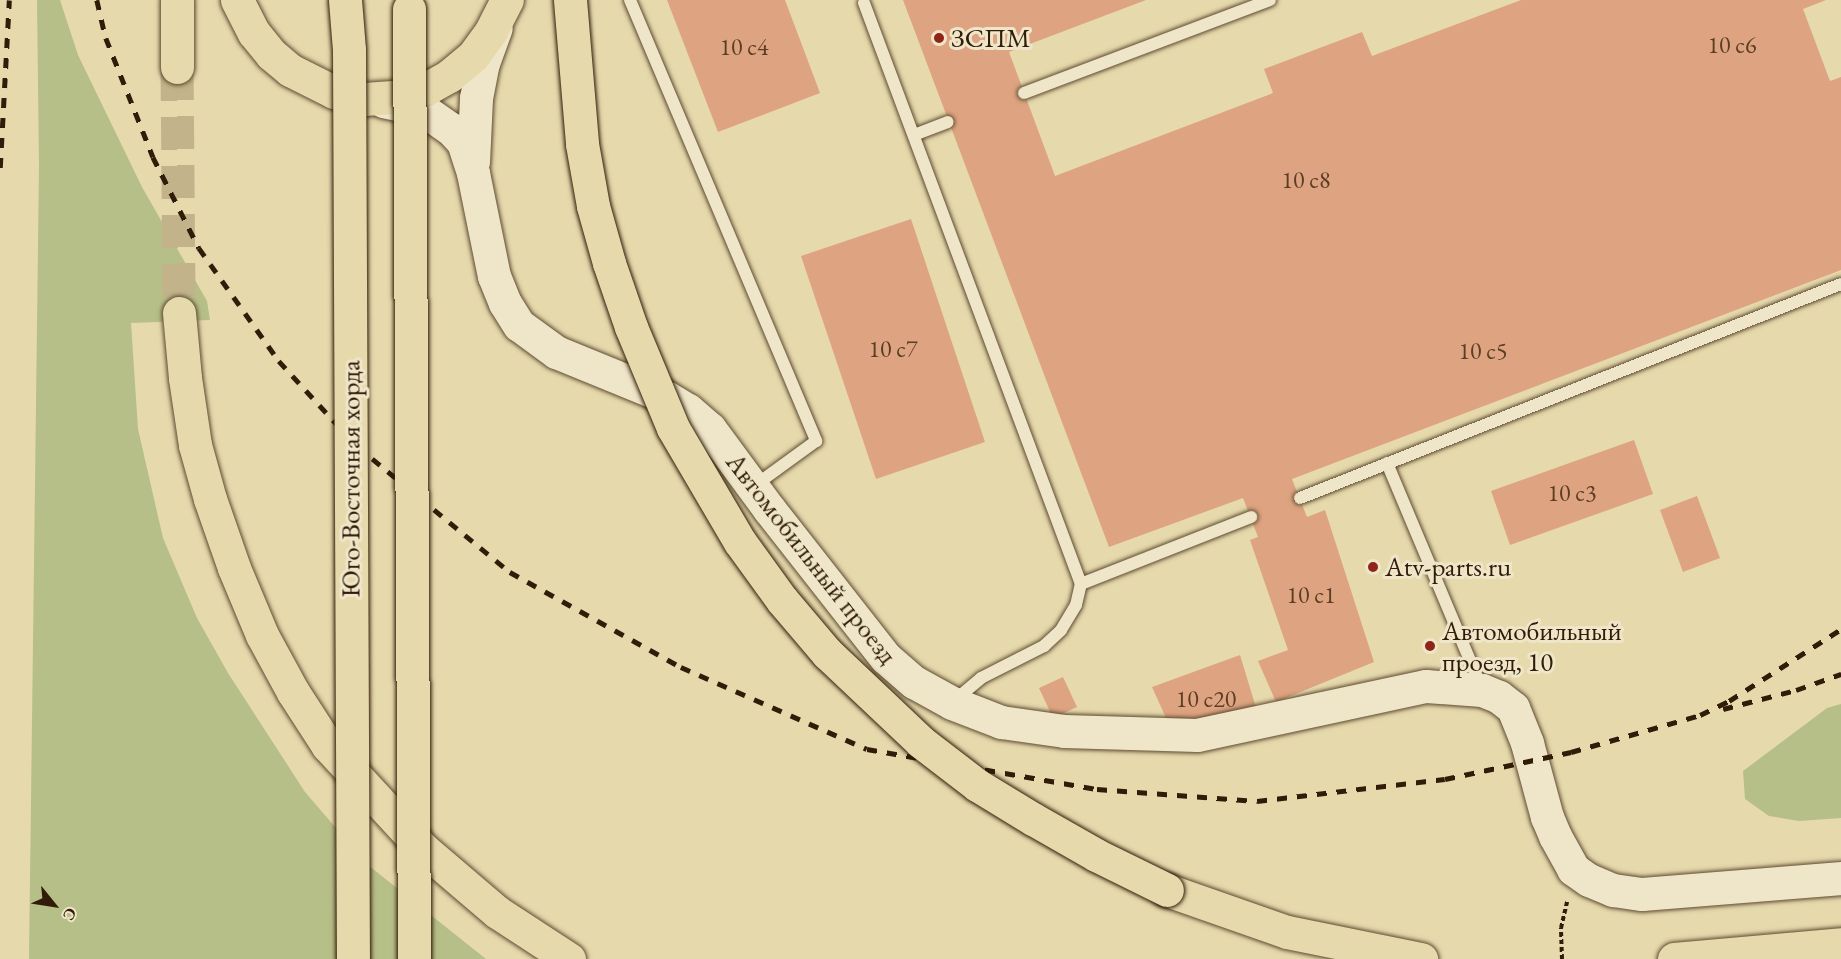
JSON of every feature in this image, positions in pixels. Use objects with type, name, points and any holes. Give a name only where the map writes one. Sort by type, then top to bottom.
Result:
[{"type":"main road","points":[[177,0],[177,67]]},
{"type":"main road","points":[[237,0],[254,33],[271,54],[290,70],[334,92],[364,99],[396,97],[424,90],[449,76],[473,56],[491,31],[507,0]]},
{"type":"main road","name":"Юго-Восточная хорда","points":[[345,0],[349,50],[353,959]]},
{"type":"main road","points":[[570,0],[582,144],[593,206],[609,263],[632,327],[674,428],[703,483],[740,543],[775,591],[827,653],[921,742],[977,785],[1096,855],[1167,890],[1287,932],[1421,959]]},
{"type":"main road","points":[[409,3],[414,959]]},
{"type":"main road","points":[[179,314],[184,378],[195,445],[210,500],[234,568],[262,635],[293,692],[328,746],[422,848],[497,912],[569,959]]},
{"type":"main road","points":[[1674,959],[1841,944]]},
{"type":"street","points":[[473,173],[472,124],[476,98],[483,63],[507,0]]},
{"type":"street","points":[[364,99],[403,103],[438,118],[463,142],[473,173]]},
{"type":"street","name":"Автомобильный проезд","points":[[473,173],[494,276],[505,303],[519,325],[556,352],[666,397],[688,410],[710,429],[886,658],[914,682],[952,703],[1001,722],[1064,731],[1197,735],[1426,686],[1482,690],[1499,697],[1513,708],[1527,743],[1547,817],[1573,869]]},
{"type":"street","points":[[1573,869],[1589,880],[1613,890],[1642,894],[1841,878]]},
{"type":"lane","points":[[630,0],[816,441],[753,486]]},
{"type":"lane","points":[[1024,93],[1270,0]]},
{"type":"lane","points":[[864,3],[1081,584],[1076,605],[1061,630],[1044,646],[981,678],[952,703]]},
{"type":"lane","points":[[914,135],[948,122]]},
{"type":"lane","points":[[1300,498],[1841,284]]},
{"type":"lane","points":[[1387,464],[1482,690]]},
{"type":"lane","points":[[1081,584],[1251,517]]},
{"type":"path","points":[[1562,959],[1561,928],[1573,869]]},
{"type":"green space","points":[[37,0],[60,0],[78,55],[142,187],[207,301],[210,320],[131,323],[138,429],[163,538],[197,618],[228,673],[305,792],[368,865],[486,959],[29,959],[39,166]]},
{"type":"green space","points":[[1841,704],[1841,818],[1799,821],[1769,816],[1745,799],[1743,771],[1827,708]]},
{"type":"building","points":[[667,0],[785,0],[820,93],[718,132]]},
{"type":"building","points":[[903,0],[1146,0],[1009,52],[1055,176],[1273,93],[1264,69],[1362,32],[1372,56],[1521,0],[1826,0],[1803,9],[1830,81],[1841,77],[1841,270],[1292,479],[1307,517],[1325,510],[1374,662],[1276,702],[1258,661],[1288,650],[1250,540],[1258,537],[1243,498],[1109,547]]},
{"type":"building","points":[[911,219],[985,442],[876,479],[801,256]]},
{"type":"building","points":[[1634,440],[1653,494],[1510,545],[1491,491]]},
{"type":"building","points":[[1697,496],[1720,558],[1683,572],[1660,510]]},
{"type":"building","points":[[1240,655],[1257,711],[1171,729],[1152,687]]},
{"type":"building","points":[[1063,677],[1077,707],[1053,718],[1039,688]]},
{"type":"tunnel","points":[[177,67],[179,313]]},
{"type":"railway","points":[[0,168],[9,0]]},
{"type":"railway","points":[[97,0],[106,38],[153,157],[199,248],[279,361],[357,446],[510,572],[681,667],[867,749],[1097,789],[1257,801],[1445,779],[1571,752],[1700,715],[1729,701],[1841,629]]},
{"type":"railway","points":[[1723,709],[1796,690],[1841,674]]},
{"type":"place","name":"ЗСПМ","points":[[939,38]]},
{"type":"place","name":"Atv-parts.ru","points":[[1373,567]]},
{"type":"place","name":"Автомобильный проезд, 10","points":[[1430,646]]}]
